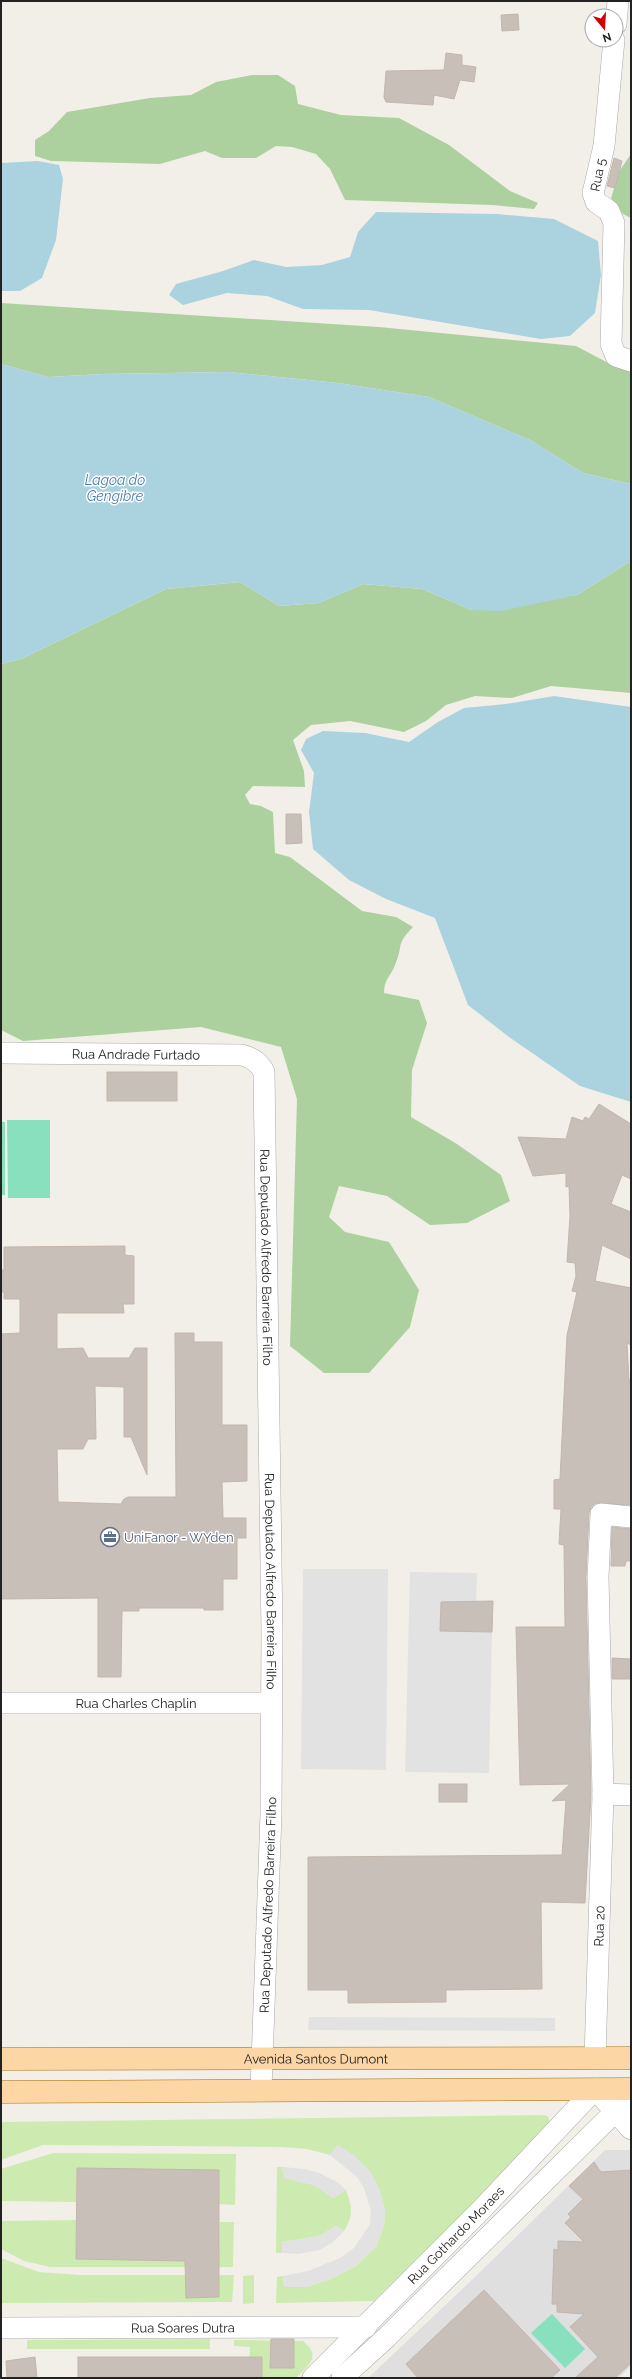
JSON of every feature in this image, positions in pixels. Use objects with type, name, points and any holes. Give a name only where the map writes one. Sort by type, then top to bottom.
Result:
[{"type":"main road","name":"Avenida Santos Dumont","points":[[1,2059],[262,2060],[631,2058]]},
{"type":"main road","points":[[401,2090],[402,2059]]},
{"type":"main road","points":[[440,2089],[441,2059]]},
{"type":"main road","points":[[1,2092],[631,2089]]},
{"type":"street","name":"Rua 5","points":[[613,48],[604,146],[593,192],[596,202],[610,210],[614,223],[611,344],[616,356],[631,361]]},
{"type":"street","name":"Rua Andrade Furtado","points":[[1,1053],[242,1055],[255,1061],[264,1072]]},
{"type":"street","name":"Rua Deputado Alfredo Barreira Filho","points":[[261,2090],[271,1814],[271,1440],[264,1072]]},
{"type":"street","name":"Rua 20","points":[[595,2058],[603,1794],[598,1577],[601,1514],[631,1517]]},
{"type":"street","name":"Rua Charles Chaplin","points":[[1,1703],[271,1703]]},
{"type":"street","points":[[603,1794],[631,1795]]},
{"type":"street","points":[[595,2089],[613,2112],[631,2129]]},
{"type":"street","name":"Rua Gothardo Moraes","points":[[316,2377],[482,2209],[595,2089]]},
{"type":"street","name":"Rua Gothardo Moraes","points":[[342,2378],[431,2293],[613,2112],[631,2096]]},
{"type":"street","points":[[482,2209],[498,2227]]},
{"type":"street","points":[[415,2278],[431,2293]]},
{"type":"street","name":"Rua Soares Dutra","points":[[1,2328],[366,2327]]},
{"type":"shaded area","points":[[303,1569],[388,1569],[386,1770],[301,1769]]},
{"type":"shaded area","points":[[410,1572],[477,1573],[476,1602],[441,1602],[440,1631],[492,1632],[489,1773],[405,1772]]},
{"type":"shaded area","points":[[309,2017],[555,2018],[555,2031],[308,2030]]},
{"type":"shaded area","points":[[338,2145],[355,2156],[370,2171],[380,2190],[385,2209],[384,2226],[376,2247],[356,2266],[330,2279],[307,2287],[284,2287],[283,2276],[308,2271],[340,2258],[354,2248],[370,2224],[371,2211],[364,2188],[357,2177],[330,2155]]},
{"type":"shaded area","points":[[605,2150],[631,2150],[631,2366],[619,2378],[368,2378],[473,2279]]},
{"type":"shaded area","points":[[282,2167],[305,2169],[319,2173],[337,2182],[346,2190],[333,2198],[314,2185],[284,2178]]},
{"type":"shaded area","points":[[336,2226],[344,2231],[332,2243],[319,2250],[298,2254],[282,2253],[282,2242],[319,2236]]},
{"type":"green space","points":[[252,75],[278,75],[295,86],[298,104],[341,115],[399,118],[449,145],[510,191],[538,203],[534,209],[492,205],[345,200],[330,169],[316,154],[292,147],[276,146],[256,158],[222,158],[205,151],[160,164],[51,161],[35,156],[35,140],[49,131],[67,112],[150,98],[191,95],[216,82]]},
{"type":"green space","points":[[631,154],[631,218],[623,214],[611,198],[620,170]]},
{"type":"green space","points":[[1,303],[379,327],[576,346],[614,366],[631,370],[631,484],[583,473],[530,440],[429,397],[338,383],[228,372],[103,374],[48,377],[1,364]]},
{"type":"green space","points":[[631,561],[631,693],[551,686],[512,698],[475,696],[446,705],[426,721],[404,732],[350,721],[311,725],[293,740],[304,771],[305,787],[253,786],[245,795],[250,804],[261,806],[273,812],[275,853],[290,857],[362,911],[396,917],[413,927],[407,933],[402,942],[398,958],[385,984],[384,993],[419,1000],[427,1023],[412,1070],[411,1117],[457,1144],[501,1175],[510,1201],[467,1223],[430,1225],[387,1196],[339,1186],[329,1217],[345,1232],[389,1242],[419,1290],[410,1327],[369,1373],[324,1373],[290,1346],[297,1099],[281,1047],[201,1027],[23,1041],[1,1030],[1,664],[21,659],[166,589],[240,582],[279,606],[319,603],[363,584],[422,589],[472,610],[577,595]]},
{"type":"green space","points":[[7,1120],[50,1120],[50,1198],[8,1198]]},
{"type":"green space","points":[[1,1122],[5,1122],[5,1195],[1,1195]]},
{"type":"green space","points":[[548,2116],[551,2126],[374,2301],[276,2303],[277,2277],[283,2276],[284,2287],[307,2287],[330,2279],[356,2266],[376,2247],[384,2226],[385,2209],[338,2145],[330,2155],[307,2149],[283,2147],[43,2145],[1,2160],[1,2122]]},
{"type":"green space","points":[[53,2153],[236,2154],[235,2205],[218,2204],[219,2170],[77,2168],[76,2202],[1,2201],[1,2169]]},
{"type":"green space","points":[[277,2167],[282,2167],[285,2178],[314,2185],[333,2198],[346,2190],[351,2206],[351,2216],[344,2231],[336,2226],[319,2236],[282,2242],[282,2253],[276,2253]]},
{"type":"green space","points":[[77,2220],[76,2259],[219,2261],[220,2222],[234,2222],[233,2267],[50,2267],[24,2261],[1,2249],[1,2221]]},
{"type":"green space","points":[[1,2258],[39,2272],[80,2275],[234,2275],[232,2302],[1,2303]]},
{"type":"green space","points":[[254,2275],[254,2303],[243,2304],[243,2276]]},
{"type":"green space","points":[[552,2314],[585,2349],[565,2368],[531,2333]]},
{"type":"green space","points":[[210,2339],[210,2349],[27,2349],[27,2340]]},
{"type":"green space","points":[[234,2340],[303,2341],[309,2346],[313,2356],[309,2365],[296,2378],[237,2378],[249,2372],[250,2347],[234,2346]]},
{"type":"water","points":[[38,161],[59,165],[63,179],[56,240],[42,278],[20,291],[1,291],[1,163]]},
{"type":"water","points":[[376,212],[497,214],[554,219],[598,241],[601,275],[595,313],[570,336],[541,339],[369,310],[303,309],[267,296],[227,293],[183,305],[169,295],[176,284],[223,271],[254,260],[286,267],[322,265],[350,257],[358,232]]},
{"type":"water","name":"Lagoa do Gengibre","points":[[1,364],[48,377],[103,374],[228,372],[338,383],[429,397],[530,440],[583,473],[631,484],[631,561],[577,595],[501,611],[472,610],[422,589],[363,584],[319,603],[279,606],[240,582],[166,589],[21,659],[1,664]]},
{"type":"water","points":[[554,696],[631,707],[631,1102],[580,1086],[509,1037],[468,1005],[435,918],[386,899],[349,880],[313,849],[309,812],[314,773],[301,750],[306,739],[323,731],[365,733],[409,742],[438,722],[464,708],[506,704]]},
{"type":"building","points":[[518,14],[519,30],[502,31],[501,15]]},
{"type":"building","points":[[446,53],[462,55],[462,65],[476,67],[474,82],[460,80],[454,99],[434,95],[433,105],[386,102],[384,97],[386,71],[444,70]]},
{"type":"building","points":[[614,158],[622,161],[615,188],[607,186]]},
{"type":"building","points":[[286,814],[301,814],[302,843],[286,844]]},
{"type":"building","points":[[107,1072],[177,1072],[177,1101],[107,1101]]},
{"type":"building","points":[[599,1104],[631,1124],[631,1179],[622,1175],[611,1204],[631,1212],[631,1259],[602,1245],[595,1281],[631,1288],[631,1345],[627,1343],[629,1380],[631,1380],[631,1505],[596,1503],[591,1507],[589,1513],[586,1577],[591,1794],[585,1903],[541,1902],[542,1989],[446,1990],[446,2002],[348,2003],[348,1990],[308,1990],[308,1857],[562,1855],[566,1800],[552,1801],[570,1784],[520,1785],[516,1627],[565,1627],[564,1545],[559,1544],[561,1509],[554,1509],[554,1480],[560,1479],[567,1335],[577,1292],[572,1291],[576,1276],[575,1263],[567,1262],[570,1216],[569,1186],[566,1187],[566,1173],[533,1176],[518,1137],[566,1139],[572,1117],[583,1121],[585,1117],[589,1119]]},
{"type":"building","points":[[125,1246],[125,1255],[134,1256],[134,1304],[123,1304],[124,1313],[57,1313],[57,1349],[83,1348],[88,1358],[129,1358],[135,1348],[147,1348],[147,1475],[131,1437],[124,1437],[124,1387],[95,1386],[96,1439],[88,1439],[83,1449],[57,1449],[58,1502],[121,1504],[124,1499],[128,1497],[176,1497],[175,1333],[194,1333],[194,1342],[222,1342],[222,1425],[247,1425],[247,1481],[222,1482],[223,1518],[246,1518],[246,1538],[237,1538],[237,1579],[223,1579],[223,1610],[204,1610],[204,1608],[139,1608],[139,1611],[122,1611],[121,1677],[98,1677],[98,1598],[1,1599],[1,1334],[20,1333],[20,1299],[4,1299],[4,1292],[1,1292],[1,1270],[4,1270],[4,1247]]},
{"type":"building","points":[[612,1527],[631,1529],[631,1561],[626,1561],[625,1566],[611,1566]]},
{"type":"building","points":[[493,1601],[492,1632],[440,1631],[441,1602]]},
{"type":"building","points":[[612,1658],[631,1659],[631,1679],[612,1679]]},
{"type":"building","points":[[439,1784],[467,1784],[467,1802],[439,1802]]},
{"type":"building","points":[[594,2162],[601,2172],[631,2170],[631,2363],[615,2378],[575,2378],[598,2357],[570,2327],[584,2314],[557,2312],[557,2304],[552,2304],[554,2249],[558,2250],[558,2241],[584,2242],[565,2223],[571,2217],[568,2214],[583,2199],[569,2186]]},
{"type":"building","points":[[77,2168],[219,2170],[219,2297],[186,2298],[185,2261],[76,2259]]},
{"type":"building","points":[[484,2290],[560,2370],[551,2378],[418,2378],[406,2364]]},
{"type":"building","points":[[271,2339],[294,2339],[294,2368],[270,2368]]},
{"type":"building","points":[[35,2357],[37,2378],[7,2378],[6,2361]]},
{"type":"building","points":[[78,2357],[262,2357],[262,2378],[78,2378]]},
{"type":"place","name":"UniFanor - WYden","points":[[110,1537]]}]
